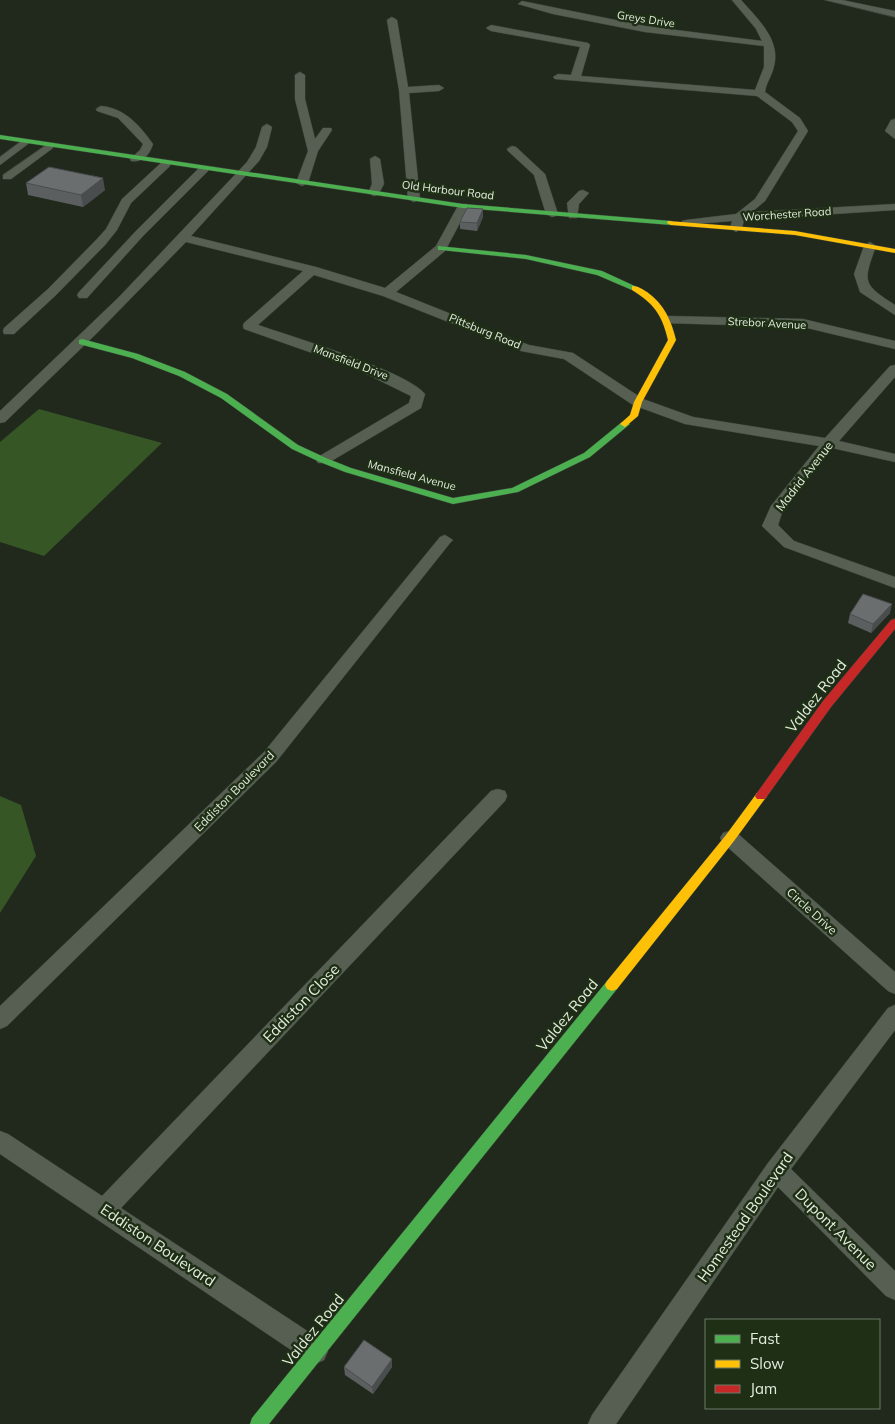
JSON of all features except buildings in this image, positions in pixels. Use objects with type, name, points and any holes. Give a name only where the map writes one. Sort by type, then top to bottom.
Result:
[{"type":"street","points":[[736,0],[764,34],[769,44],[770,65],[760,87],[760,93]]},
{"type":"street","points":[[829,0],[854,3],[893,12]]},
{"type":"street","name":"Greys Drive","points":[[522,4],[641,30],[705,39],[769,44]]},
{"type":"street","points":[[392,20],[404,90],[414,199]]},
{"type":"street","points":[[491,28],[585,45],[575,78]]},
{"type":"street","points":[[300,75],[300,99],[313,151]]},
{"type":"street","points":[[558,77],[760,93],[796,120],[802,131],[759,201],[738,222]]},
{"type":"street","points":[[404,90],[439,88]]},
{"type":"street","points":[[101,109],[116,110],[121,117],[136,129],[148,144],[144,152],[136,159]]},
{"type":"street","points":[[895,122],[890,131],[895,136]]},
{"type":"street","points":[[0,420],[82,342],[185,238],[240,174],[250,167],[263,146],[267,127]]},
{"type":"street","points":[[302,183],[313,151],[327,130]]},
{"type":"street","name":"Old Harbour Road","points":[[0,138],[166,164],[463,206],[680,224]]},
{"type":"street","points":[[0,162],[24,142]]},
{"type":"street","points":[[7,178],[49,146]]},
{"type":"street","points":[[512,149],[539,174],[552,214]]},
{"type":"street","points":[[374,193],[378,184],[375,159]]},
{"type":"street","points":[[9,331],[52,292],[101,242],[111,230],[126,201],[166,164]]},
{"type":"street","points":[[83,295],[139,234],[204,169]]},
{"type":"street","points":[[573,216],[573,203],[583,193]]},
{"type":"street","points":[[759,201],[773,231]]},
{"type":"street","points":[[387,293],[441,248],[463,206]]},
{"type":"street","name":"Worchester Road","points":[[680,224],[738,222],[765,214],[895,207]]},
{"type":"street","points":[[738,222],[773,231],[895,251]]},
{"type":"street","name":"Pittsburg Road","points":[[185,238],[312,270],[387,293],[518,346],[568,356],[638,402],[690,420],[830,443],[895,458]]},
{"type":"street","points":[[870,246],[860,274],[866,292],[895,311]]},
{"type":"street","points":[[441,248],[526,258],[599,273],[629,284],[655,301],[668,320]]},
{"type":"street","name":"Mansfield Drive","points":[[312,270],[248,326],[334,354],[389,376],[418,394],[416,405],[323,460]]},
{"type":"street","name":"Mansfield Avenue","points":[[82,342],[135,356],[182,374],[224,396],[295,447],[323,460],[348,470],[453,501],[515,490],[587,455],[634,416],[638,402],[672,340],[668,320]]},
{"type":"street","name":"Strebor Avenue","points":[[668,320],[803,324],[895,345]]},
{"type":"street","name":"Madrid Avenue","points":[[895,369],[830,443],[776,509],[770,526],[789,544],[895,583]]},
{"type":"street","name":"Eddiston Boulevard","points":[[0,1020],[270,757],[445,540]]},
{"type":"street","name":"Valdez Road","points":[[258,1424],[730,838],[828,704],[895,622]]},
{"type":"street","name":"Eddiston Close","points":[[104,1210],[498,796]]},
{"type":"street","name":"Circle Drive","points":[[730,838],[895,985]]},
{"type":"street","name":"Homestead Boulevard","points":[[601,1424],[776,1170],[895,1014]]},
{"type":"street","name":"Eddiston Boulevard","points":[[0,1141],[315,1351]]},
{"type":"street","name":"Dupont Avenue","points":[[776,1170],[895,1288]]},
{"type":"green space","points":[[39,409],[162,443],[44,556],[0,542],[0,442]]},
{"type":"green space","points":[[0,796],[21,805],[36,856],[0,913]]},
{"type":"traffic: fast","points":[[0,137],[463,206],[671,223]]},
{"type":"traffic: fast","points":[[441,248],[526,257],[599,273],[635,288]]},
{"type":"traffic: fast","points":[[82,342],[135,356],[182,374],[224,396],[295,447],[323,460],[348,470],[453,501],[515,490],[587,455],[625,424]]},
{"type":"traffic: fast","points":[[258,1424],[612,985]]},
{"type":"traffic: slow","points":[[671,223],[795,233],[895,251]]},
{"type":"traffic: slow","points":[[625,424],[634,416],[638,402],[672,340],[667,322],[660,309],[635,288]]},
{"type":"traffic: slow","points":[[612,985],[730,838],[761,796]]},
{"type":"traffic: jam","points":[[761,796],[827,704],[895,622]]}]
